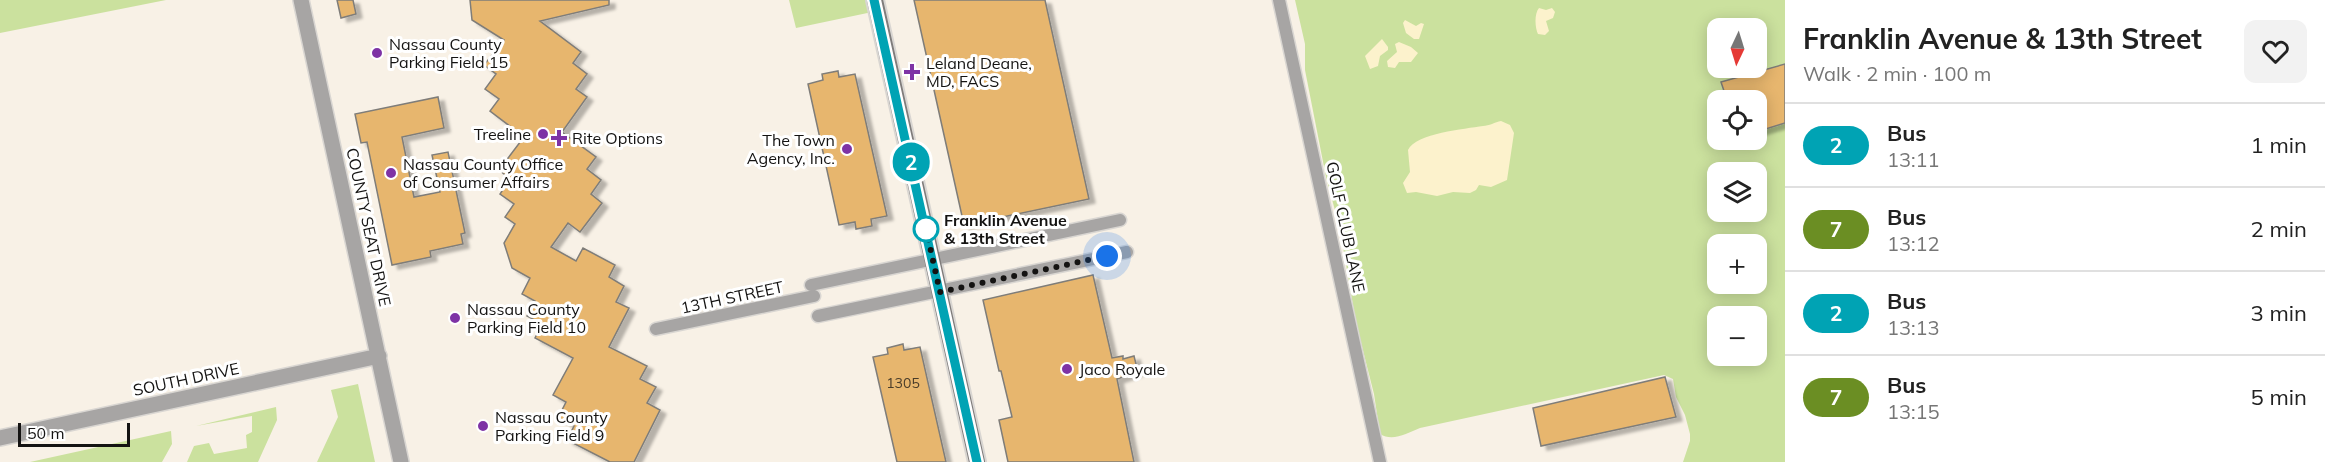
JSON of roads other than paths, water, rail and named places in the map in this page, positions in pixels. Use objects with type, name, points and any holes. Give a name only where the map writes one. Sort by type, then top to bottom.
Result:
[{"type":"main road","points":[[874,0],[977,462]]},
{"type":"street","name":"COUNTY SEAT DRIVE","points":[[301,0],[400,462]]},
{"type":"street","name":"GOLF CLUB LANE","points":[[1279,0],[1380,462]]},
{"type":"street","name":"13TH STREET","points":[[656,329],[933,260],[1120,220]]},
{"type":"street","points":[[818,316],[1127,252]]},
{"type":"street","name":"SOUTH DRIVE","points":[[0,438],[379,356]]},
{"type":"place","name":"Nassau County Parking Field 15","points":[[377,53]]},
{"type":"place","name":"Leland Deane, MD, FACS","points":[[912,72]]},
{"type":"place","name":"Treeline","points":[[543,134]]},
{"type":"place","name":"Rite Options","points":[[559,138]]},
{"type":"place","name":"The Town Agency, Inc.","points":[[847,149]]},
{"type":"place","name":"Nassau County Office of Consumer Affairs","points":[[391,173]]},
{"type":"place","name":"Franklin Avenue & 13th Street","points":[[926,229]]},
{"type":"place","name":"Nassau County Parking Field 10","points":[[455,318]]},
{"type":"place","name":"Jaco Royale","points":[[1067,369]]},
{"type":"place","name":"Nassau County Parking Field 9","points":[[483,426]]}]
